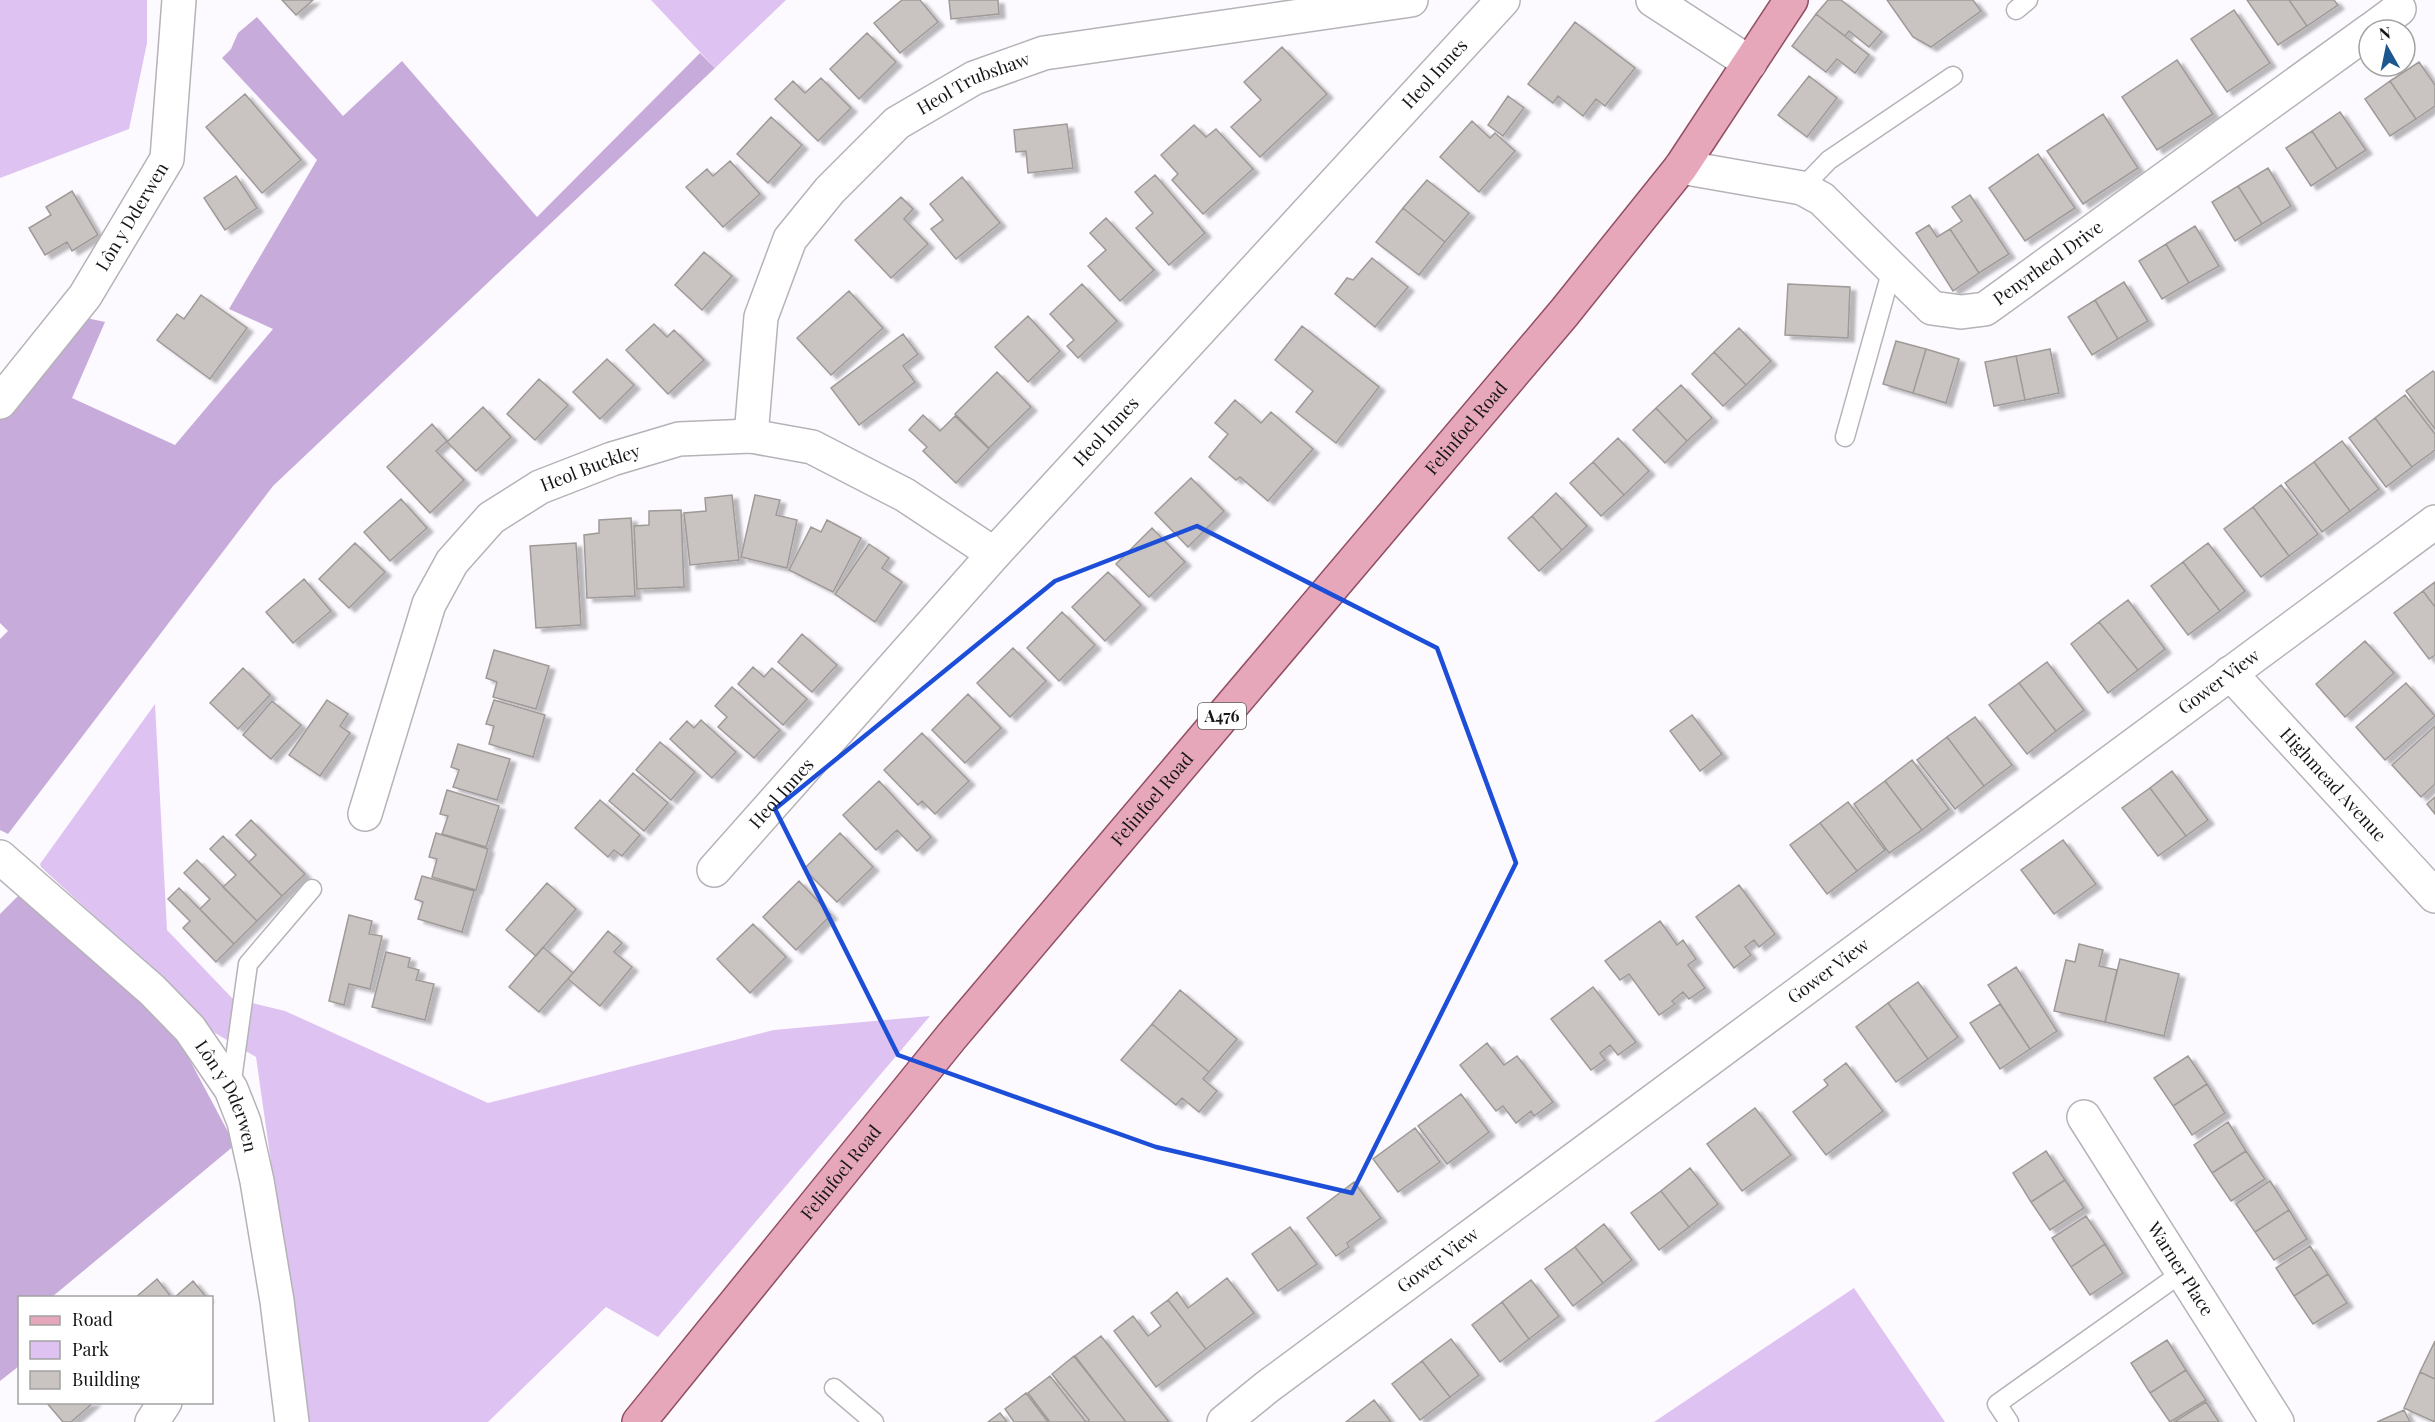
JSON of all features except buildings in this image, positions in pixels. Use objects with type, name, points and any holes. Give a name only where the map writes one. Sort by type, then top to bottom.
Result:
[{"type":"main road","name":"Felinfoel Road","points":[[639,1422],[952,1036],[1556,322],[1681,167],[1791,0]]},
{"type":"street","name":"Lôn y Dderwen","points":[[0,402],[84,296],[167,159],[179,0]]},
{"type":"street","name":"Heol Trubshaw","points":[[751,436],[761,317],[790,239],[830,190],[897,123],[974,78],[1044,53],[1411,0]]},
{"type":"street","name":"Heol Innes","points":[[714,870],[994,554],[1493,0]]},
{"type":"street","points":[[1653,0],[1750,63]]},
{"type":"street","name":"Penyrheol Drive","points":[[2387,18],[2399,9]]},
{"type":"street","name":"Penyrheol Drive","points":[[1681,167],[1802,188],[1822,199],[1932,308],[1961,312],[1985,309],[2357,40]]},
{"type":"street","name":"Heol Buckley","points":[[365,814],[429,604],[452,562],[490,518],[540,487],[612,459],[679,439],[751,436],[812,447],[905,495],[994,554]]},
{"type":"street","name":"Gower View","points":[[1224,1422],[1277,1379],[2435,522]]},
{"type":"street","name":"Highmead Avenue","points":[[2230,673],[2435,896]]},
{"type":"street","name":"Lôn y Dderwen","points":[[0,857],[152,990],[190,1029],[231,1089],[244,1122],[257,1181],[277,1301],[292,1422]]},
{"type":"street","name":"Warner Place","points":[[2084,1117],[2277,1422]]},
{"type":"street","points":[[152,1422],[164,1404]]},
{"type":"lane","points":[[1802,188],[1829,160],[1953,76]]},
{"type":"lane","points":[[1845,437],[1892,268]]},
{"type":"lane","points":[[231,1089],[248,964],[312,889]]},
{"type":"lane","points":[[2008,1422],[1997,1404],[2183,1272]]},
{"type":"lane","points":[[834,1388],[874,1422]]},
{"type":"highlighted area","points":[[1197,526],[1437,648],[1516,863],[1352,1193],[1156,1147],[898,1055],[775,809],[1055,581]]},
{"type":"green space","points":[[0,0],[147,0],[147,43],[129,129],[0,178]]},
{"type":"green space","points":[[651,0],[786,0],[715,68]]},
{"type":"green space","points":[[155,704],[167,930],[232,998],[285,1011],[488,1103],[774,1030],[930,1016],[658,1337],[606,1307],[488,1422],[308,1422],[256,1057],[215,1033],[167,983],[40,864]]},
{"type":"green space","points":[[1854,1288],[1945,1422],[1654,1422]]},
{"type":"shaded area","points":[[257,17],[343,116],[402,61],[537,217],[700,53],[715,68],[273,486],[8,834],[0,830],[0,639],[8,631],[0,623],[0,412],[82,317],[105,322],[72,398],[175,445],[273,329],[229,309],[317,160],[222,58],[231,49],[238,33]]},
{"type":"shaded area","points":[[20,894],[168,1019],[235,1145],[53,1296],[18,1296],[18,1367],[0,1381],[0,914]]}]
